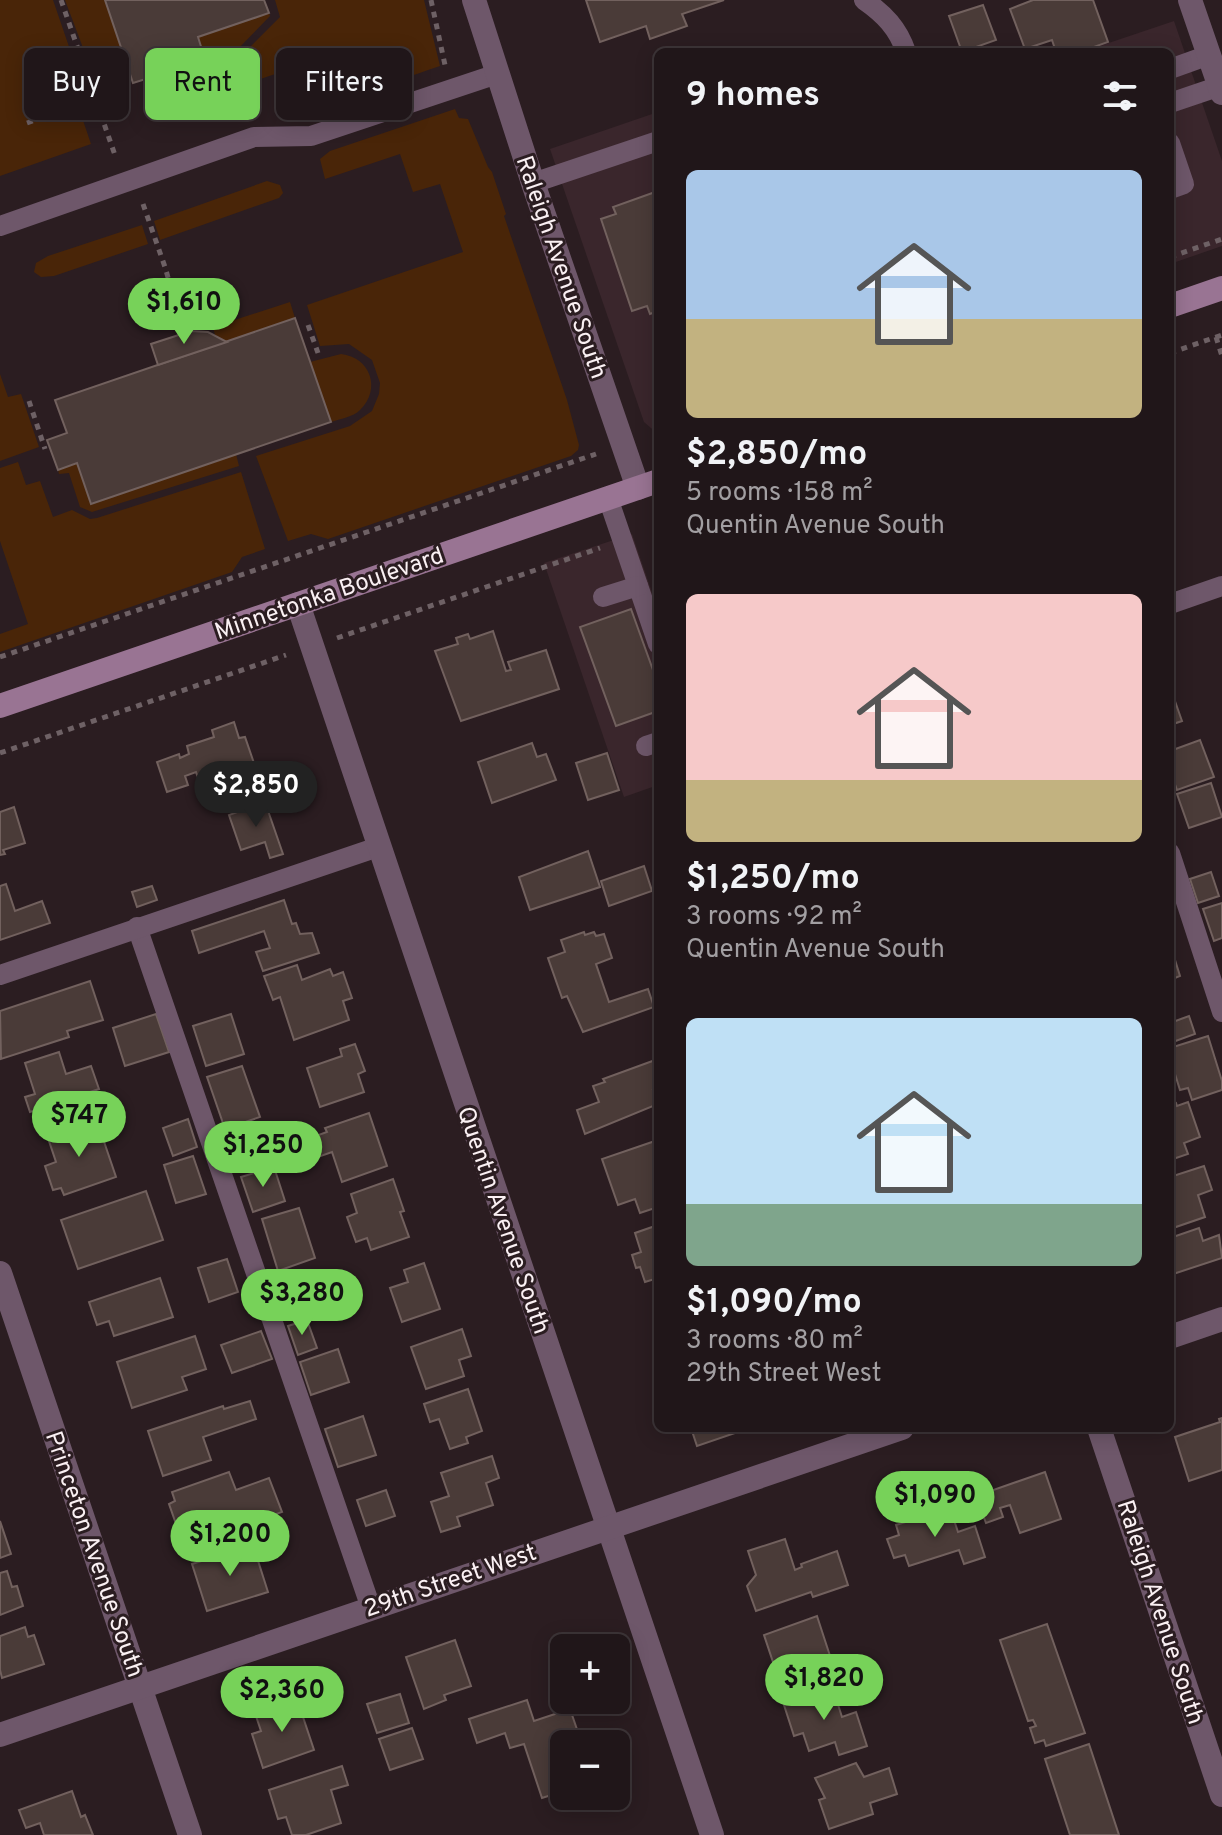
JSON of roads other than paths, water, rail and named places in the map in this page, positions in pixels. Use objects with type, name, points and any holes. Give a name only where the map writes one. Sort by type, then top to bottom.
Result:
[{"type":"main road","points":[[1174,305],[1222,288]]},
{"type":"main road","name":"Minnetonka Boulevard","points":[[0,706],[648,484]]},
{"type":"street","name":"Raleigh Avenue South","points":[[474,0],[533,183],[624,445],[648,484]]},
{"type":"street","points":[[1190,0],[1221,90]]},
{"type":"street","name":"Quentin Avenue South","points":[[298,604],[712,1835]]},
{"type":"street","name":"Princeton Avenue South","points":[[0,1273],[190,1835]]},
{"type":"street","points":[[1174,1336],[1222,1319]]},
{"type":"street","name":"29th Street West","points":[[0,1735],[890,1432]]},
{"type":"street","name":"Raleigh Avenue South","points":[[1100,1432],[1222,1795]]},
{"type":"lane","points":[[864,0],[886,16],[905,48]]},
{"type":"lane","points":[[1174,68],[1209,55]]},
{"type":"lane","points":[[0,226],[254,137],[311,136],[497,74]]},
{"type":"lane","points":[[1174,102],[1221,90]]},
{"type":"lane","points":[[533,183],[654,142]]},
{"type":"lane","points":[[1174,155],[1184,184],[1174,188]]},
{"type":"lane","points":[[608,498],[654,632]]},
{"type":"lane","points":[[603,597],[638,586]]},
{"type":"lane","points":[[1174,603],[1222,586]]},
{"type":"lane","points":[[0,975],[378,847]]},
{"type":"lane","points":[[1174,865],[1222,1012]]},
{"type":"lane","points":[[137,927],[371,1608]]}]
